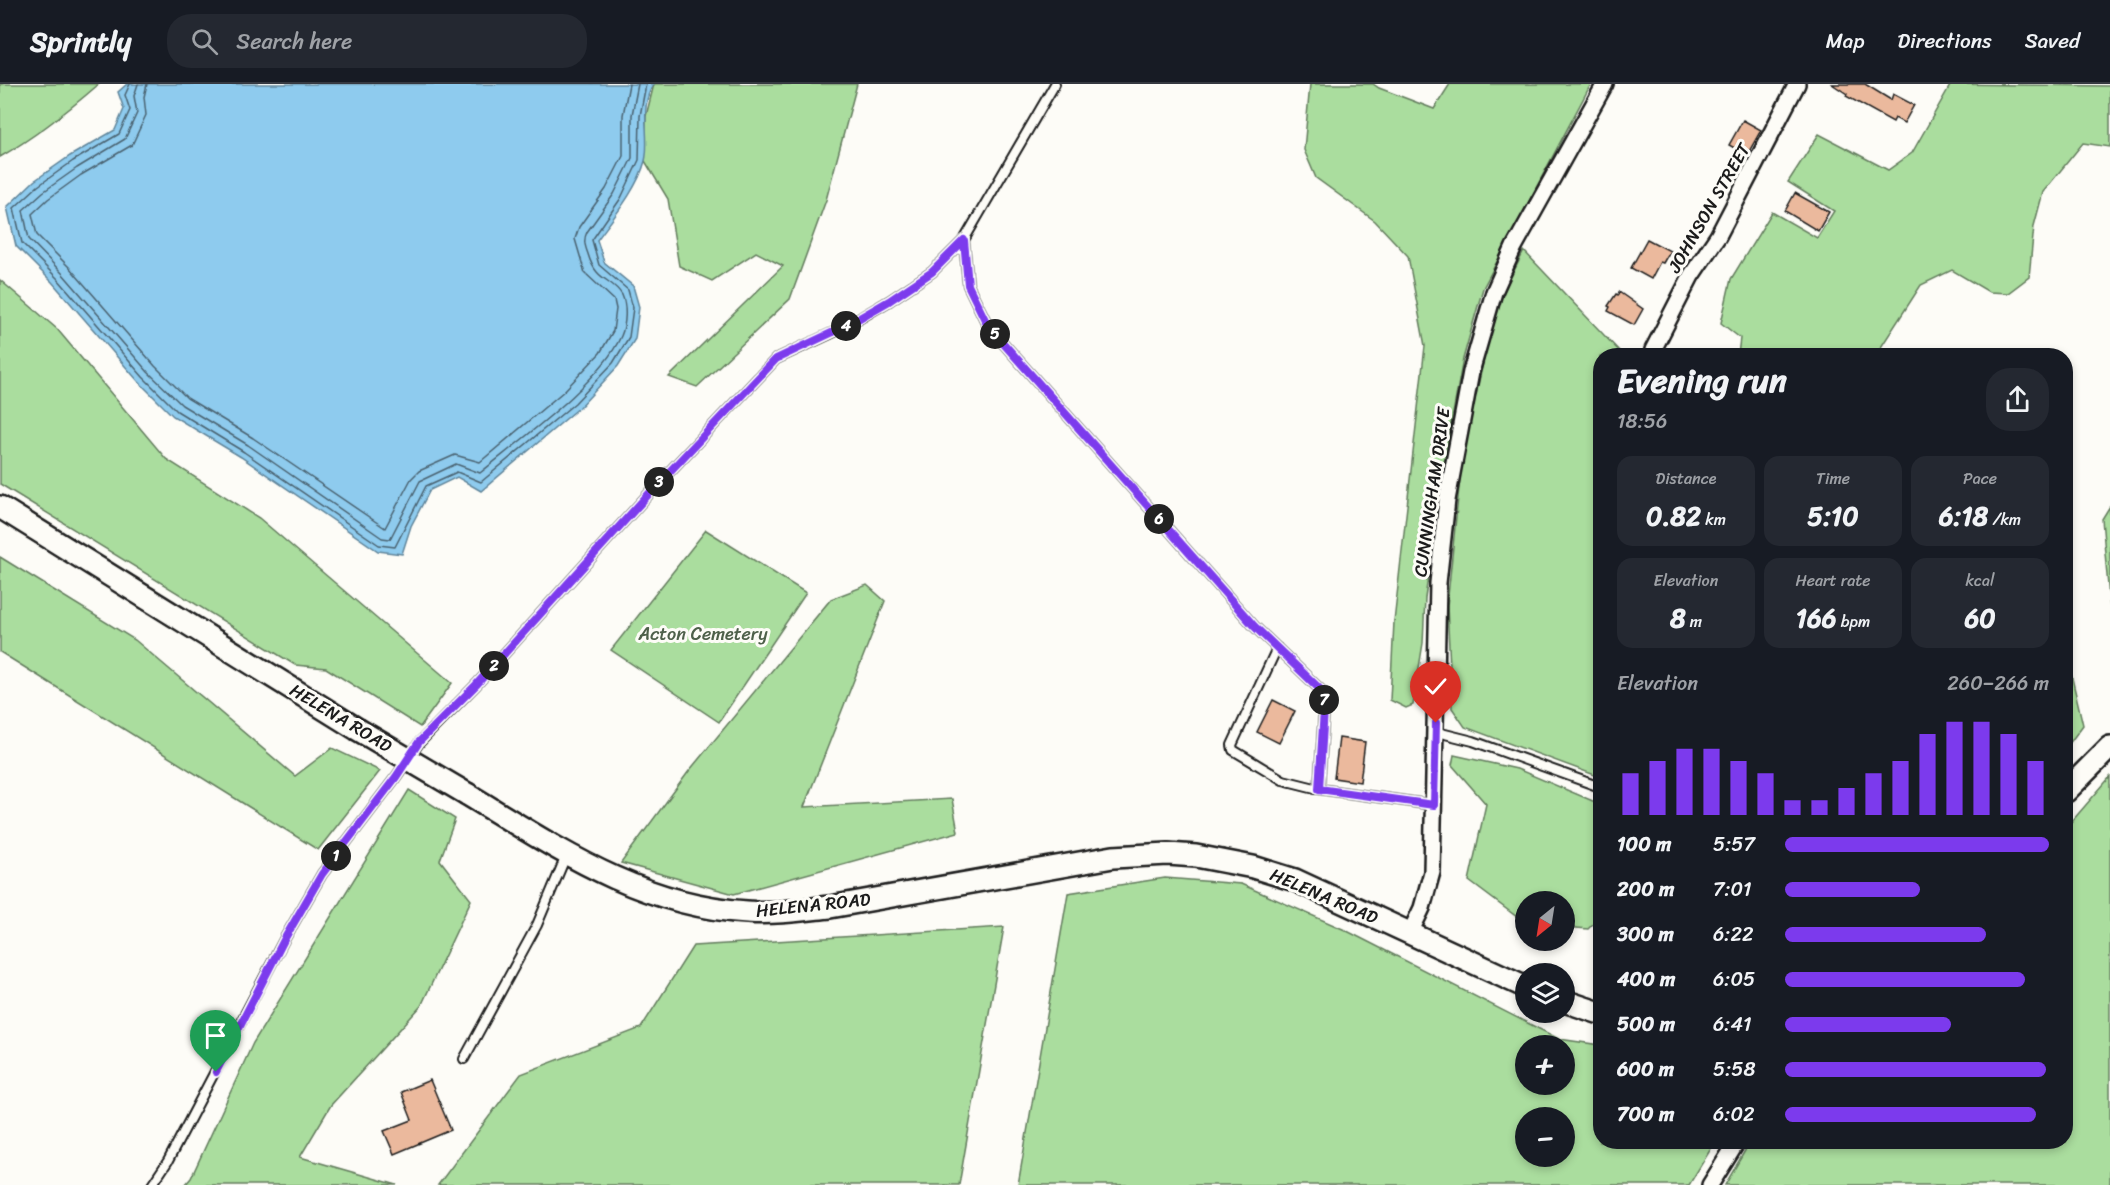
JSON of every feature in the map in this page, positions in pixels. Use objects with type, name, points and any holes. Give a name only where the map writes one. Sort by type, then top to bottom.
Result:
[{"type":"main road","name":"HELENA ROAD","points":[[0,507],[357,729],[566,854],[612,879],[647,893],[681,903],[749,912],[790,912],[1113,857],[1168,854],[1196,856],[1253,867],[1295,880],[1515,982]]},
{"type":"main road","points":[[2073,784],[2110,747]]},
{"type":"main road","points":[[1575,1005],[1593,1011]]},
{"type":"street","name":"CUNNINGHAM DRIVE","points":[[1410,933],[1422,908],[1432,872],[1437,732],[1438,583],[1447,500],[1480,335],[1494,292],[1514,247],[1605,84]]},
{"type":"street","name":"JOHNSON STREET","points":[[1654,348],[1691,276],[1728,218],[1797,84]]},
{"type":"street","points":[[1710,1185],[1733,1149]]},
{"type":"lane","points":[[152,1185],[168,1161],[285,938],[322,874],[396,777],[419,742],[476,685],[656,486],[776,359],[844,327],[889,301],[932,272],[964,240],[1055,84]]},
{"type":"lane","points":[[964,240],[968,285],[988,326],[1254,626],[1325,694],[1319,789]]},
{"type":"lane","points":[[1277,648],[1232,745],[1233,750],[1241,757],[1283,780],[1319,789],[1434,805]]},
{"type":"lane","points":[[1437,732],[1473,741],[1593,784]]},
{"type":"lane","points":[[464,1059],[537,925],[566,854]]},
{"type":"green space","points":[[0,84],[99,84],[51,123],[0,157]]},
{"type":"green space","points":[[654,84],[857,84],[826,200],[790,299],[697,387],[669,377],[783,266],[756,252],[712,281],[679,266],[668,199],[645,161],[646,116]]},
{"type":"green space","points":[[1310,84],[1373,84],[1434,109],[1450,84],[1591,84],[1483,288],[1463,359],[1445,457],[1425,598],[1423,643],[1413,705],[1406,708],[1390,700],[1394,622],[1425,346],[1408,256],[1375,221],[1316,178],[1304,150]]},
{"type":"green space","points":[[1951,84],[2110,86],[2110,147],[2083,143],[2043,192],[2034,226],[2029,277],[2008,293],[1989,292],[1952,270],[1921,285],[1880,348],[1739,348],[1740,338],[1721,323],[1731,279],[1772,212],[1817,238],[1834,211],[1788,182],[1819,134],[1888,170],[1912,153]]},
{"type":"green space","points":[[1524,251],[1616,348],[1593,348],[1593,774],[1465,727],[1452,708],[1447,606],[1462,458],[1485,354],[1503,293]]},
{"type":"green space","points":[[0,280],[57,329],[166,459],[259,518],[452,683],[420,727],[326,668],[295,665],[0,484]]},
{"type":"green space","points":[[2110,506],[2110,609],[2102,519]]},
{"type":"green space","name":"Acton Cemetery","points":[[706,530],[806,593],[719,722],[611,650]]},
{"type":"green space","points":[[0,557],[135,640],[295,776],[332,748],[380,771],[318,850],[0,652]]},
{"type":"green space","points":[[867,585],[885,601],[804,807],[952,799],[958,832],[734,894],[621,863],[689,771],[831,599]]},
{"type":"green space","points":[[2073,682],[2083,725],[2073,739]]},
{"type":"green space","points":[[1454,755],[1517,769],[1593,801],[1593,924],[1588,929],[1575,928],[1575,891],[1515,891],[1515,916],[1469,881],[1486,804],[1452,765]]},
{"type":"green space","points":[[2110,777],[2110,1185],[1725,1185],[1746,1149],[2073,1149],[2073,820]]},
{"type":"green space","points":[[409,790],[455,819],[440,860],[471,900],[421,1006],[331,1105],[300,1157],[397,1185],[185,1185],[191,1178],[253,1043]]},
{"type":"green space","points":[[1165,878],[1241,884],[1345,930],[1515,1017],[1515,1023],[1528,1023],[1551,1035],[1515,1035],[1515,1095],[1575,1095],[1575,1041],[1593,1044],[1593,1149],[1711,1149],[1689,1185],[1018,1185],[1068,893]]},
{"type":"green space","points":[[1004,927],[959,1185],[438,1185],[521,1074],[641,1028],[693,946]]},
{"type":"water","points":[[127,84],[654,84],[647,102],[646,152],[642,171],[624,202],[597,240],[604,262],[633,286],[639,307],[635,339],[618,366],[580,407],[481,491],[457,477],[430,490],[411,526],[402,554],[378,551],[241,457],[173,416],[138,381],[52,282],[16,246],[7,207],[34,181],[70,156],[115,130],[124,109],[118,92]]},
{"type":"building","points":[[1832,84],[1865,84],[1891,100],[1893,94],[1914,105],[1904,123],[1895,118],[1893,122],[1846,96],[1847,94]]},
{"type":"building","points":[[1743,120],[1761,130],[1747,155],[1729,145]]},
{"type":"building","points":[[1795,193],[1829,212],[1818,231],[1785,211]]},
{"type":"building","points":[[1647,239],[1670,251],[1663,263],[1660,262],[1651,279],[1631,268]]},
{"type":"building","points":[[1619,292],[1643,309],[1634,325],[1608,311],[1610,307],[1608,306]]},
{"type":"building","points":[[1273,700],[1295,711],[1279,743],[1257,732]]},
{"type":"building","points":[[1339,738],[1365,742],[1360,782],[1334,778]]},
{"type":"building","points":[[430,1080],[451,1130],[394,1154],[384,1131],[412,1120],[401,1092]]},
{"type":"route","points":[[216,1072],[285,938],[322,874],[396,777],[419,742],[476,685],[656,486],[776,359],[844,327],[889,301],[932,272],[964,240],[968,285],[988,326],[1254,626],[1325,694],[1319,789],[1434,805],[1436,723]]}]
